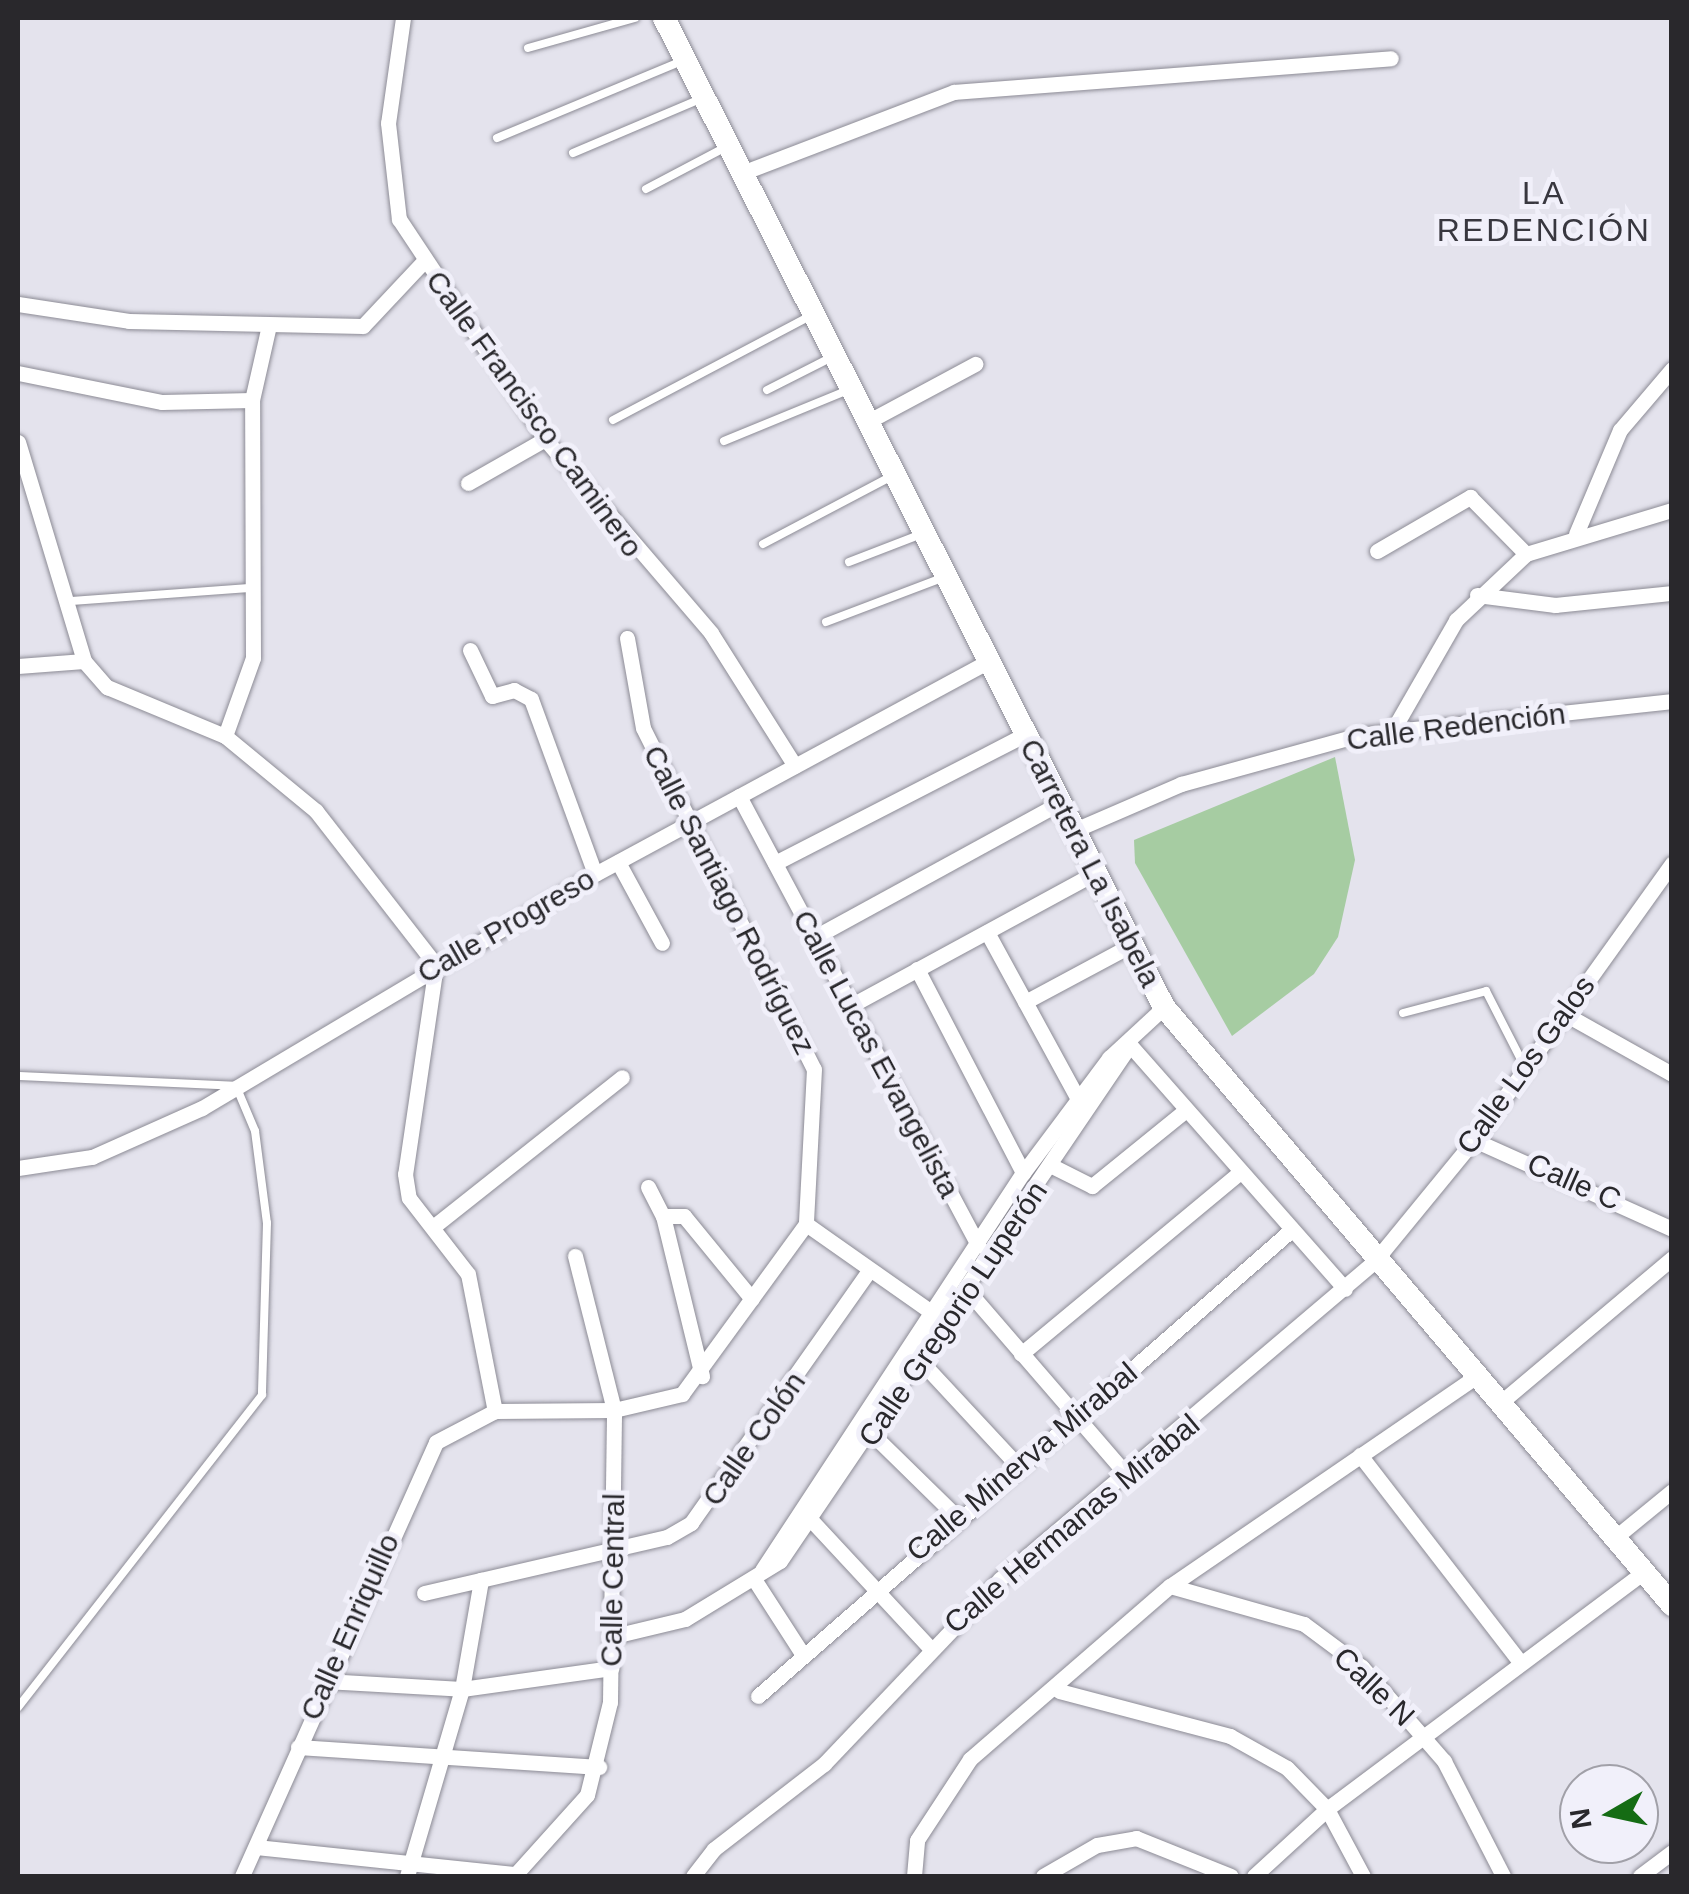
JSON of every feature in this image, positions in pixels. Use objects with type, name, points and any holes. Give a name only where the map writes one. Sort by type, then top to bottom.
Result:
[{"type":"main road","name":"Carretera La Isabela","points":[[664,18],[700,99],[1164,1007],[1374,1262],[1617,1536],[1672,1605]]},
{"type":"street","name":"Calle Francisco Caminero","points":[[403,18],[388,123],[399,220],[545,440],[710,634],[796,766]]},
{"type":"street","points":[[739,174],[954,92],[1391,58]]},
{"type":"street","points":[[18,304],[129,321],[362,326],[424,261]]},
{"type":"street","points":[[226,736],[253,658],[249,588],[252,400],[269,325]]},
{"type":"street","points":[[867,422],[975,364]]},
{"type":"street","points":[[1576,534],[1620,430],[1672,368]]},
{"type":"street","points":[[18,373],[162,402],[252,400]]},
{"type":"street","points":[[468,484],[545,440]]},
{"type":"street","points":[[18,442],[24,488],[72,602],[84,661],[107,687],[226,736],[316,811],[436,965],[405,1174],[409,1198],[433,1227],[478,1303],[495,1411],[614,1410],[659,1404],[702,1376],[806,1224],[868,1272],[938,1317]]},
{"type":"street","points":[[1376,551],[1470,497],[1526,554]]},
{"type":"street","points":[[1394,728],[1477,596],[1526,554],[1576,534],[1672,510]]},
{"type":"street","points":[[1477,596],[1555,605],[1672,593]]},
{"type":"street","name":"Calle Santiago Rodríguez","points":[[627,638],[643,728],[814,1069],[806,1224]]},
{"type":"street","points":[[470,650],[492,696],[514,690],[531,700],[595,874]]},
{"type":"street","points":[[18,666],[84,661]]},
{"type":"street","name":"Calle Progreso","points":[[18,1168],[149,1136],[595,874],[988,662]]},
{"type":"street","name":"Calle Redención","points":[[1075,830],[1265,756],[1394,728],[1672,701]]},
{"type":"street","points":[[775,863],[1024,736]]},
{"type":"street","name":"Calle Lucas Evangelista","points":[[739,796],[978,1245]]},
{"type":"street","points":[[813,938],[1060,803]]},
{"type":"street","points":[[618,862],[662,942]]},
{"type":"street","name":"Calle Los Galos","points":[[1374,1262],[1474,1140],[1672,863]]},
{"type":"street","points":[[850,1006],[1096,872]]},
{"type":"street","points":[[987,932],[1078,1099]]},
{"type":"street","points":[[1025,1002],[1133,944]]},
{"type":"street","points":[[918,969],[1023,1173]]},
{"type":"street","name":"Calle Gregorio Luperón","points":[[614,1636],[685,1619],[758,1574],[812,1520],[916,1356],[1023,1173],[1078,1099],[1164,1007]]},
{"type":"street","points":[[1564,1014],[1666,1071],[1672,1052]]},
{"type":"street","points":[[1130,1045],[1289,1232],[1345,1289]]},
{"type":"street","name":"Calle Gregorio Luperón","points":[[938,1317],[968,1291],[1130,1045]]},
{"type":"street","points":[[433,1227],[622,1077]]},
{"type":"street","points":[[1052,1166],[1092,1186],[1186,1110]]},
{"type":"street","name":"Calle C","points":[[1474,1140],[1672,1229]]},
{"type":"street","points":[[1021,1354],[1239,1173]]},
{"type":"street","points":[[648,1187],[664,1216],[702,1376]]},
{"type":"street","points":[[664,1216],[684,1216],[752,1300]]},
{"type":"street","name":"Calle Minerva Mirabal","points":[[758,1696],[876,1584],[1076,1418],[1289,1232]]},
{"type":"street","name":"Calle Central","points":[[514,1875],[587,1795],[599,1766],[612,1668],[614,1410],[574,1256]]},
{"type":"street","points":[[1500,1403],[1672,1258]]},
{"type":"street","name":"Calle Hermanas Mirabal","points":[[692,1876],[714,1849],[824,1764],[929,1647],[1374,1262]]},
{"type":"street","name":"Calle Colón","points":[[424,1593],[666,1537],[710,1505],[868,1272]]},
{"type":"street","points":[[968,1291],[1127,1476]]},
{"type":"street","points":[[916,1356],[1018,1466]]},
{"type":"street","points":[[914,1876],[916,1840],[938,1799],[970,1759],[1059,1691],[1170,1586],[1474,1376]]},
{"type":"street","name":"Calle Enriquillo","points":[[242,1876],[325,1681],[436,1442],[495,1411]]},
{"type":"street","points":[[867,1429],[957,1517]]},
{"type":"street","name":"Calle Gregorio Luperón","points":[[758,1574],[867,1429]]},
{"type":"street","points":[[1360,1455],[1519,1661]]},
{"type":"street","points":[[1617,1536],[1672,1491]]},
{"type":"street","points":[[812,1520],[876,1584],[929,1647]]},
{"type":"street","points":[[1254,1876],[1327,1809],[1426,1738],[1519,1661],[1644,1572]]},
{"type":"street","points":[[758,1574],[803,1655]]},
{"type":"street","points":[[409,1870],[437,1762],[462,1690],[481,1580]]},
{"type":"street","name":"Calle N","points":[[1170,1586],[1304,1624],[1362,1667],[1426,1738],[1506,1873]]},
{"type":"street","points":[[325,1681],[462,1690],[612,1668]]},
{"type":"street","points":[[1059,1691],[1230,1736],[1287,1768],[1327,1809],[1362,1876]]},
{"type":"street","points":[[298,1747],[437,1762],[599,1766]]},
{"type":"street","points":[[1043,1876],[1097,1846],[1136,1838],[1231,1876]]},
{"type":"street","points":[[256,1848],[409,1870],[514,1875]]},
{"type":"street","points":[[1640,1876],[1672,1852]]},
{"type":"lane","points":[[528,48],[636,18]]},
{"type":"lane","points":[[497,138],[682,61]]},
{"type":"lane","points":[[573,154],[700,99]]},
{"type":"lane","points":[[646,189],[726,148]]},
{"type":"lane","points":[[613,420],[812,314]]},
{"type":"lane","points":[[768,390],[834,356]]},
{"type":"lane","points":[[724,441],[850,389]]},
{"type":"lane","points":[[764,544],[894,475]]},
{"type":"lane","points":[[849,562],[924,533]]},
{"type":"lane","points":[[826,622],[946,577]]},
{"type":"lane","points":[[72,602],[249,588]]},
{"type":"lane","points":[[1403,1014],[1486,991],[1526,1069]]},
{"type":"lane","points":[[18,1076],[236,1086],[256,1131],[267,1222],[262,1395],[18,1707]]},
{"type":"green space","points":[[1335,757],[1355,860],[1338,937],[1314,974],[1232,1036],[1135,863],[1134,840]]},
{"type":"district","name":"LA REDENCIÓN","points":[[1544,212]]}]
